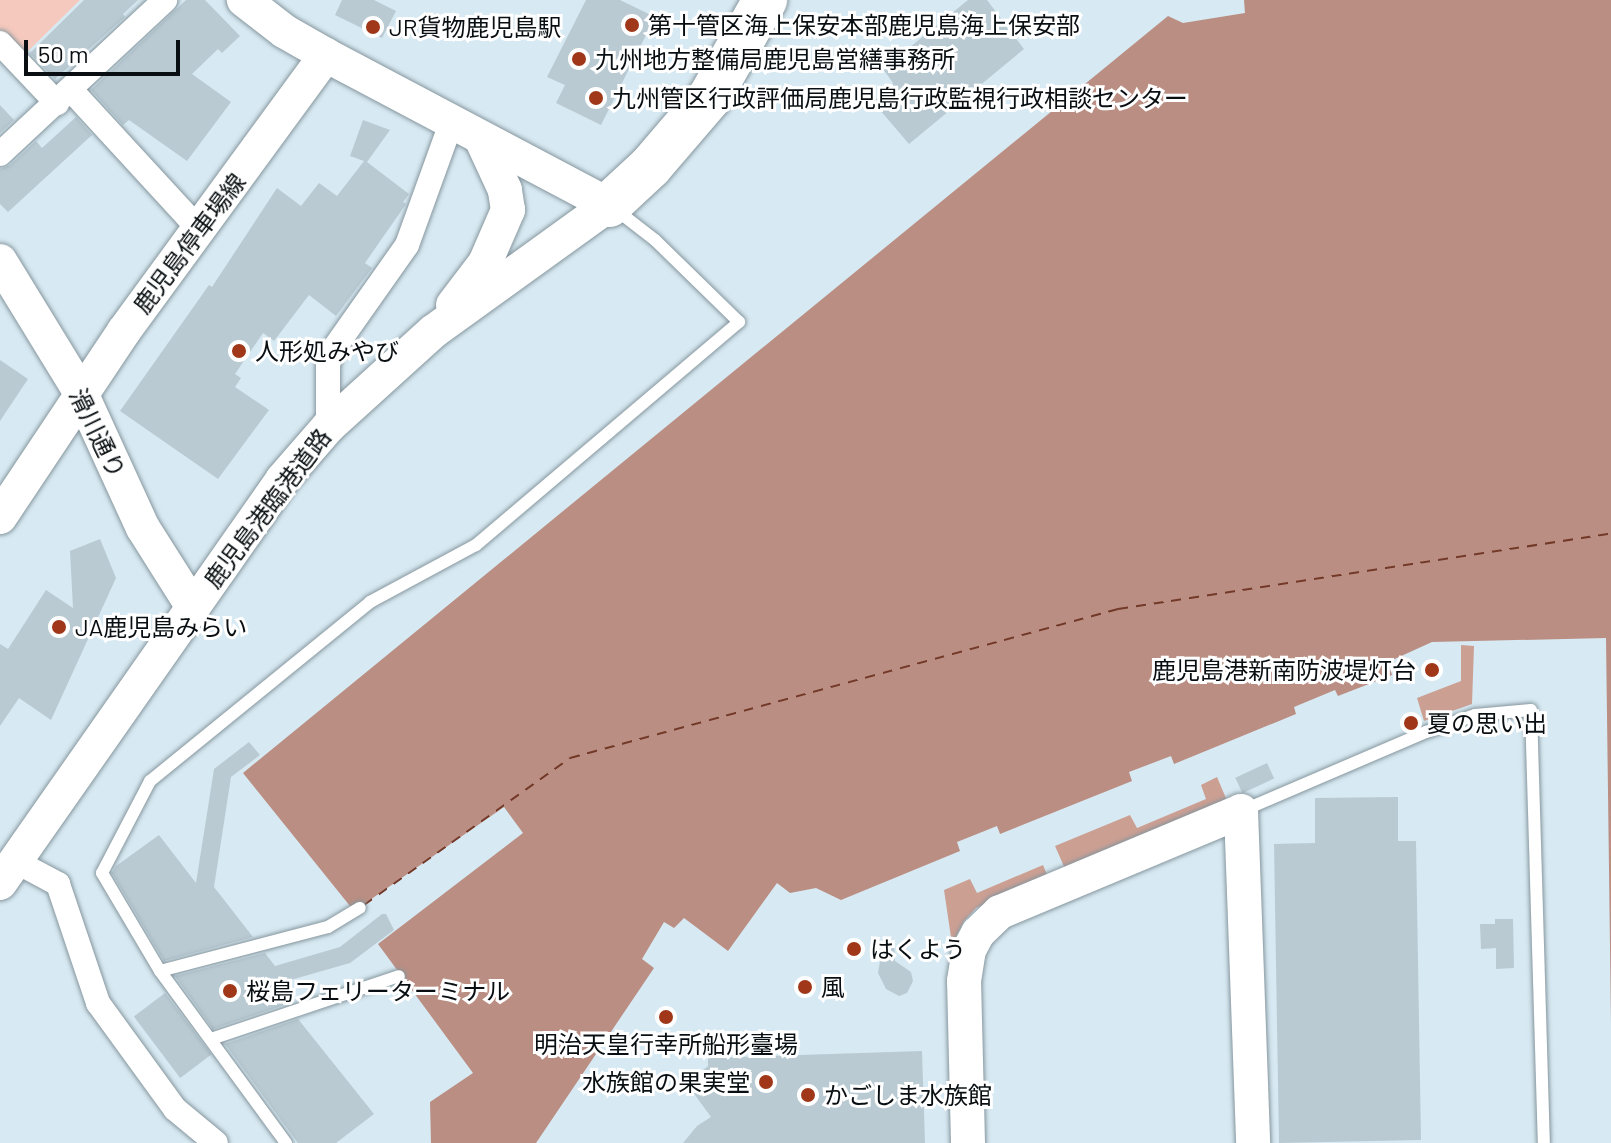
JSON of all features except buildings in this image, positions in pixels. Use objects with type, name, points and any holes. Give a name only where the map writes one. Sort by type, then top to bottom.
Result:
[{"type":"highway","points":[[609,205],[650,167],[710,97],[765,0]]},
{"type":"street","points":[[0,154],[165,0]]},
{"type":"street","points":[[244,0],[284,31],[326,55],[609,205]]},
{"type":"street","points":[[0,43],[64,97],[199,229]]},
{"type":"street","name":"鹿児島停車場線","points":[[0,517],[124,331],[326,55]]},
{"type":"street","points":[[434,331],[485,263],[508,210],[505,190],[466,130]]},
{"type":"street","points":[[328,427],[328,364],[333,350],[407,245],[466,130]]},
{"type":"street","name":"鹿児島港臨港道路","points":[[5,863],[282,480],[328,427],[434,331],[609,205]]},
{"type":"street","name":"滑川通り","points":[[0,261],[82,395],[143,528],[193,607]]},
{"type":"street","points":[[968,1143],[964,981],[969,950],[978,933],[1000,912],[1241,811],[1253,1143]]},
{"type":"street","points":[[5,863],[58,884],[98,1003],[175,1109],[216,1143]]},
{"type":"lane","points":[[286,1143],[160,971],[102,873],[150,781],[370,602],[476,545],[739,322],[655,240],[609,205]]},
{"type":"lane","points":[[1241,811],[1426,732],[1475,715],[1531,710],[1544,1143]]},
{"type":"lane","points":[[160,971],[328,927],[360,908]]},
{"type":"lane","points":[[211,1039],[399,976]]},
{"type":"shaded area","points":[[0,0],[80,0],[24,55],[0,30]]},
{"type":"shaded area","points":[[1244,0],[1611,0],[1611,1024],[1606,638],[1432,642],[1388,662],[1392,675],[1338,696],[1335,690],[1294,707],[1296,714],[1174,764],[1171,756],[1129,772],[1132,781],[1000,834],[997,826],[957,842],[960,851],[841,900],[816,888],[790,893],[777,883],[728,951],[684,918],[674,928],[664,922],[642,959],[654,968],[536,1143],[431,1143],[430,1102],[473,1073],[378,944],[523,833],[504,807],[354,911],[243,773],[1168,16],[1183,23],[1245,13]]},
{"type":"shaded area","points":[[1461,645],[1474,646],[1472,704],[1424,721],[1417,698],[1461,681]]},
{"type":"shaded area","points":[[1217,777],[1228,803],[1066,871],[1055,846],[1130,815],[1137,828],[1206,799],[1201,785]]},
{"type":"shaded area","points":[[1043,865],[1048,877],[976,908],[964,921],[952,944],[944,890],[970,879],[977,893]]},
{"type":"ferry route","points":[[364,905],[570,758],[1118,609],[1611,534]]},
{"type":"place","name":"第十管区海上保安本部鹿児島海上保安部","points":[[632,25]]},
{"type":"place","name":"JR貨物鹿児島駅","points":[[373,27]]},
{"type":"place","name":"九州地方整備局鹿児島営繕事務所","points":[[579,59]]},
{"type":"place","name":"九州管区行政評価局鹿児島行政監視行政相談センター","points":[[596,98]]},
{"type":"place","name":"人形処みやび","points":[[239,351]]},
{"type":"place","name":"JA鹿児島みらい","points":[[59,627]]},
{"type":"place","name":"鹿児島港新南防波堤灯台","points":[[1432,670]]},
{"type":"place","name":"夏の思い出","points":[[1411,723]]},
{"type":"place","name":"はくよう","points":[[854,949]]},
{"type":"place","name":"風","points":[[805,987]]},
{"type":"place","name":"桜島フェリーターミナル","points":[[230,991]]},
{"type":"place","name":"明治天皇行幸所船形臺場","points":[[666,1017]]},
{"type":"place","name":"水族館の果実堂","points":[[766,1082]]},
{"type":"place","name":"かごしま水族館","points":[[808,1095]]}]
